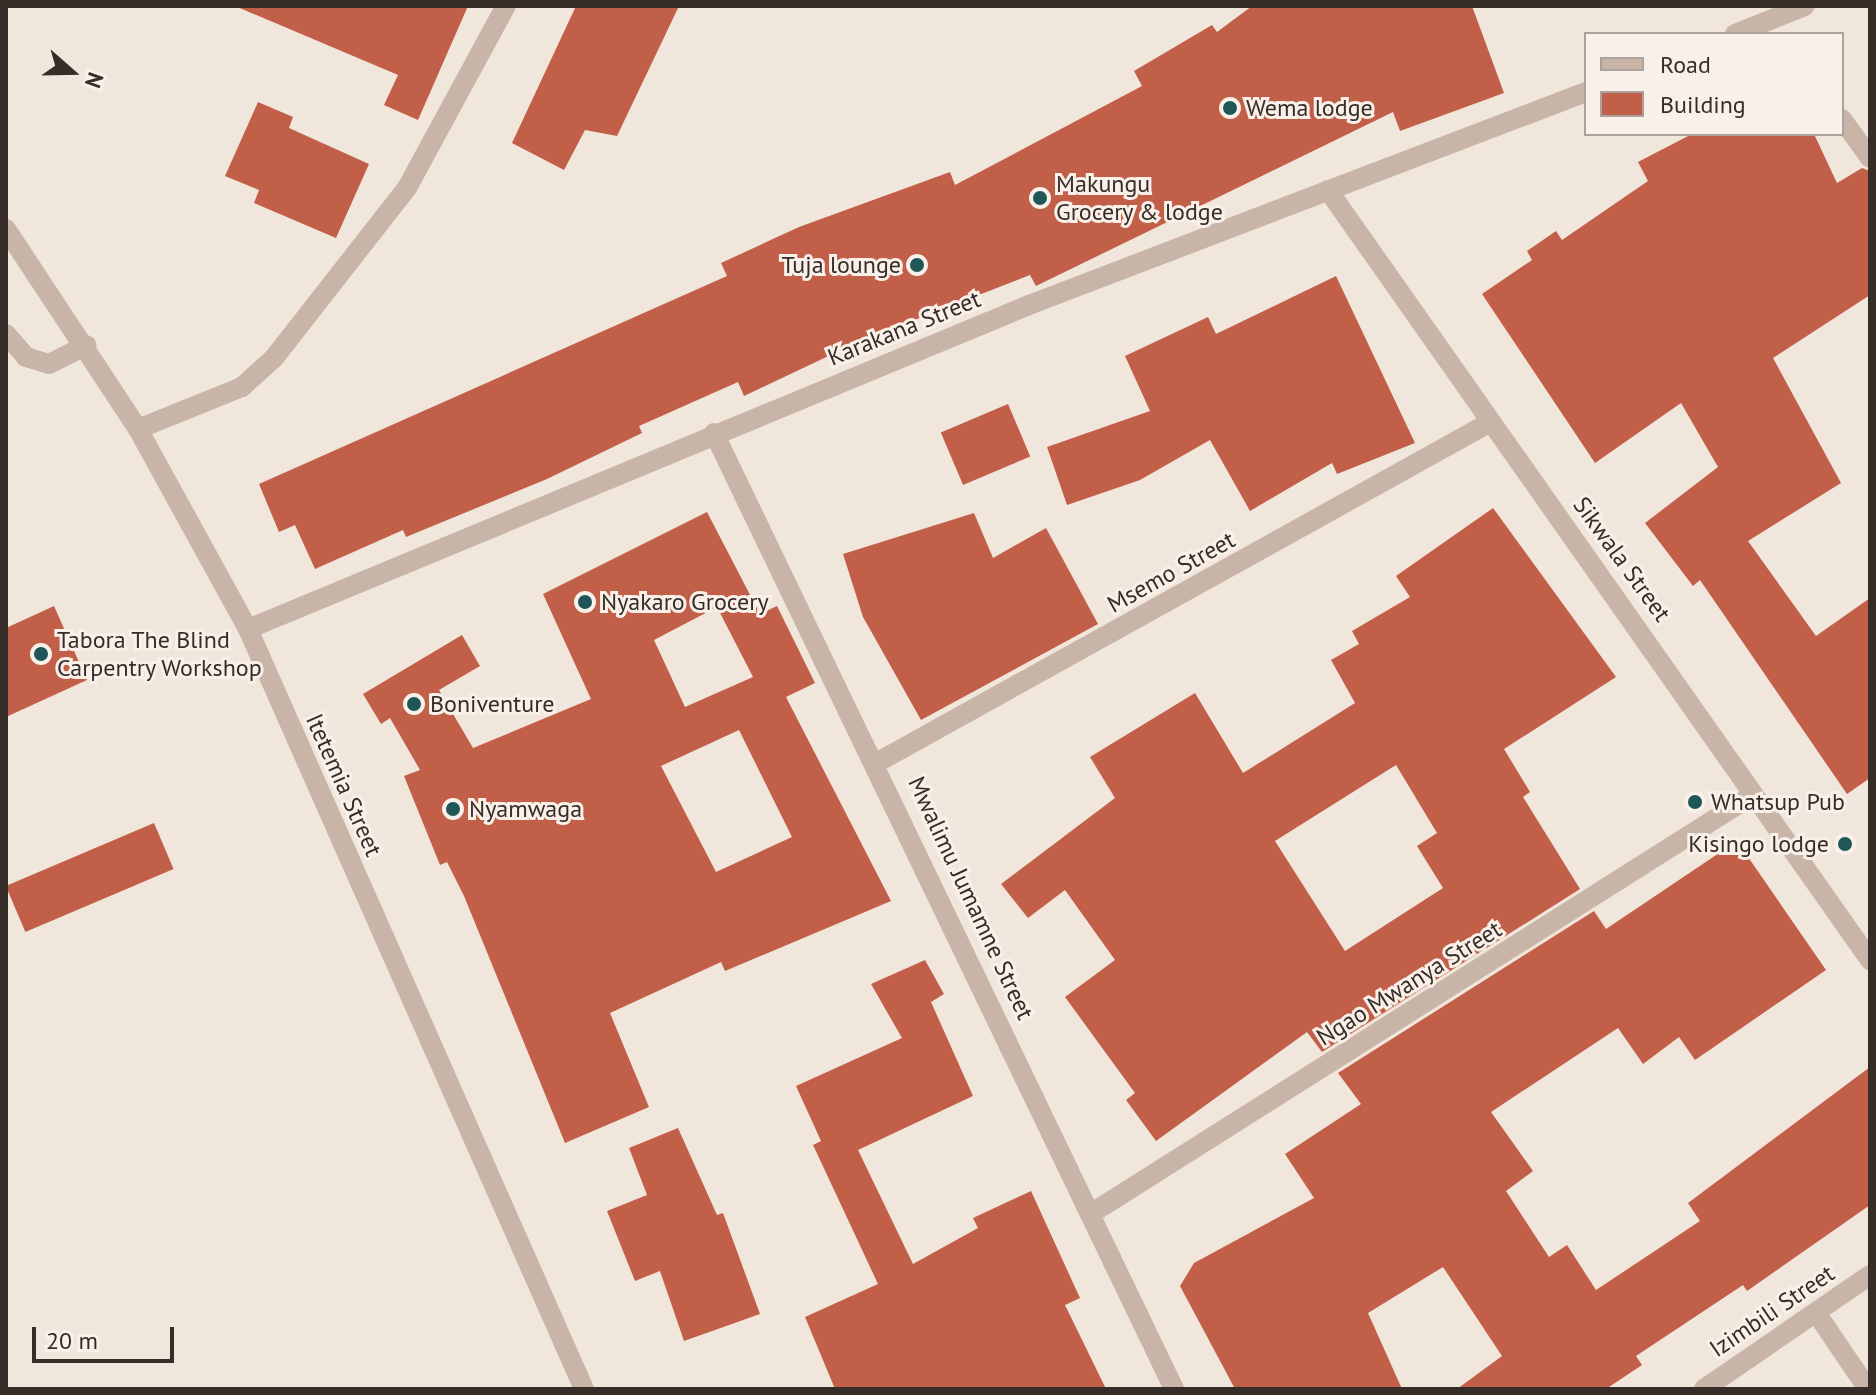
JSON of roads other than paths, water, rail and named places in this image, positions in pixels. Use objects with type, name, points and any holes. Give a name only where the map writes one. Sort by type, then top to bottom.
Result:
[{"type":"street","points":[[138,429],[242,387],[274,358],[407,188],[506,6]]},
{"type":"street","points":[[1747,32],[1776,27],[1805,6]]},
{"type":"street","name":"Karakana Street","points":[[248,629],[714,433],[1328,190],[1584,93]]},
{"type":"street","points":[[1844,122],[1870,158]]},
{"type":"street","name":"Sikwala Street","points":[[1328,190],[1487,424],[1620,596],[1753,795],[1870,960]]},
{"type":"street","name":"Itetemia Street","points":[[6,229],[87,345],[138,429],[248,629],[584,1389]]},
{"type":"street","points":[[6,334],[26,357],[49,364],[87,345]]},
{"type":"street","name":"Msemo Street","points":[[878,762],[1487,424]]},
{"type":"street","name":"Mwalimu Jumamne Street","points":[[714,433],[878,762],[1174,1389]]},
{"type":"street","name":"Ngao Mwanya Street","points":[[1092,1213],[1753,795]]},
{"type":"street","name":"Izimbili Street","points":[[1704,1389],[1870,1275]]},
{"type":"street","points":[[1817,1314],[1868,1389]]},
{"type":"place","name":"Wema lodge","points":[[1230,108]]},
{"type":"place","name":"Makungu Grocery & lodge","points":[[1040,198]]},
{"type":"place","name":"Tuja lounge","points":[[917,265]]},
{"type":"place","name":"Nyakaro Grocery","points":[[585,602]]},
{"type":"place","name":"Tabora The Blind Carpentry Workshop","points":[[41,654]]},
{"type":"place","name":"Boniventure","points":[[414,704]]},
{"type":"place","name":"Whatsup Pub","points":[[1695,802]]},
{"type":"place","name":"Nyamwaga","points":[[453,809]]},
{"type":"place","name":"Kisingo lodge","points":[[1845,844]]}]
